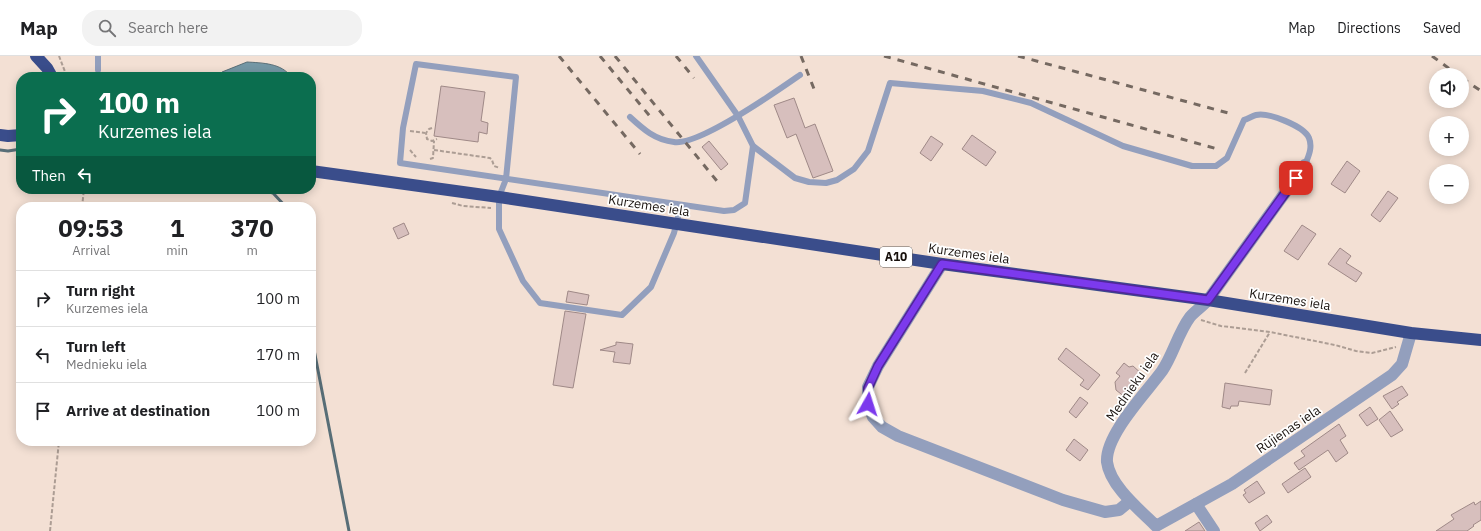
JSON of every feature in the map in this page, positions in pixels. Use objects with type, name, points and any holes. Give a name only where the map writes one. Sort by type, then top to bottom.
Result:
[{"type":"highway","points":[[36,56],[49,72]]},
{"type":"highway","points":[[0,135],[16,135]]},
{"type":"highway","name":"Kurzemes iela","points":[[316,172],[499,197],[942,264],[1208,300],[1411,333],[1481,340]]},
{"type":"street","name":"Mednieku iela","points":[[1156,526],[1130,501],[1113,479],[1107,462],[1108,451],[1119,427],[1162,370],[1190,318],[1208,300],[1305,166]]},
{"type":"street","points":[[942,264],[878,366],[868,388],[868,404],[873,417],[882,427],[898,436],[1063,500],[1105,512],[1119,510],[1130,501]]},
{"type":"street","name":"Rūjienas iela","points":[[1156,526],[1232,484],[1392,375],[1402,364],[1411,333]]},
{"type":"street","points":[[1196,504],[1214,531]]},
{"type":"lane","points":[[98,56],[98,70]]},
{"type":"lane","points":[[696,56],[738,116],[753,146],[795,178],[809,182],[826,183],[837,180],[854,169],[868,151],[890,83],[983,91],[1031,103],[1123,146],[1192,166],[1216,166],[1227,158],[1244,120],[1257,115],[1278,118],[1300,129],[1309,138],[1310,152],[1305,166]]},
{"type":"lane","points":[[681,205],[677,224],[651,288],[622,315],[540,303],[523,281],[499,229],[499,197],[506,179],[516,77],[416,64],[403,128],[400,163],[506,179],[681,205],[724,211],[740,208],[745,204],[753,146]]},
{"type":"lane","points":[[630,116],[649,134],[662,140],[675,143],[685,142],[738,116],[800,75]]},
{"type":"path","points":[[59,56],[65,72]]},
{"type":"path","points":[[426,133],[427,130],[432,128]]},
{"type":"path","points":[[408,137],[408,130],[426,133]]},
{"type":"path","points":[[424,159],[429,160],[433,158],[436,140],[427,138],[426,133]]},
{"type":"path","points":[[409,149],[415,157],[419,158]]},
{"type":"path","points":[[434,150],[490,158],[494,166],[507,169]]},
{"type":"path","points":[[1245,373],[1270,332]]},
{"type":"path","points":[[50,531],[58,446]]},
{"type":"water","points":[[247,62],[265,63],[277,66],[287,72],[222,72]]},
{"type":"building","points":[[441,86],[485,92],[481,121],[488,123],[487,134],[479,132],[478,142],[434,136]]},
{"type":"building","points":[[794,98],[805,128],[815,124],[833,171],[813,178],[796,134],[787,138],[774,105]]},
{"type":"building","points":[[972,135],[996,152],[986,166],[962,149]]},
{"type":"building","points":[[931,136],[943,144],[931,161],[920,153]]},
{"type":"building","points":[[709,141],[728,164],[721,170],[702,147]]},
{"type":"building","points":[[1347,161],[1360,171],[1345,193],[1331,184]]},
{"type":"building","points":[[1388,191],[1398,198],[1380,222],[1371,215]]},
{"type":"building","points":[[404,223],[409,234],[398,239],[393,228]]},
{"type":"building","points":[[1302,225],[1316,234],[1298,260],[1284,251]]},
{"type":"building","points":[[1340,248],[1351,256],[1346,263],[1362,273],[1356,282],[1328,264]]},
{"type":"building","points":[[568,291],[589,295],[587,305],[566,302]]},
{"type":"building","points":[[565,311],[586,314],[573,388],[553,385]]},
{"type":"building","points":[[616,342],[633,344],[630,364],[613,362],[615,352],[600,350],[616,345]]},
{"type":"building","points":[[1066,348],[1100,375],[1088,390],[1080,385],[1084,380],[1058,359]]},
{"type":"building","points":[[1124,363],[1129,367],[1133,366],[1143,375],[1126,398],[1116,390],[1115,382],[1120,376],[1116,373]]},
{"type":"building","points":[[1225,383],[1272,390],[1270,405],[1239,401],[1238,406],[1231,406],[1230,409],[1222,407]]},
{"type":"building","points":[[1402,386],[1408,395],[1397,402],[1399,404],[1392,409],[1383,396]]},
{"type":"building","points":[[1080,397],[1088,403],[1076,418],[1069,412]]},
{"type":"building","points":[[1370,407],[1378,419],[1367,426],[1359,415]]},
{"type":"building","points":[[1390,411],[1403,430],[1391,437],[1379,420]]},
{"type":"building","points":[[1339,424],[1346,436],[1340,440],[1348,453],[1336,462],[1328,450],[1299,470],[1294,463],[1305,456],[1301,451]]},
{"type":"building","points":[[1074,439],[1088,450],[1080,461],[1066,450]]},
{"type":"building","points":[[1305,468],[1311,477],[1288,493],[1282,484]]},
{"type":"building","points":[[1257,481],[1265,493],[1249,503],[1243,495],[1246,493],[1244,490]]},
{"type":"building","points":[[1481,501],[1481,520],[1467,531],[1436,531],[1454,519],[1451,515],[1474,502],[1475,505]]},
{"type":"building","points":[[1267,515],[1272,522],[1260,531],[1255,523]]},
{"type":"building","points":[[1199,522],[1205,531],[1185,531]]},
{"type":"waterway","points":[[0,150],[16,150]]},
{"type":"waterway","points":[[274,194],[281,202]]},
{"type":"waterway","points":[[316,360],[349,531]]},
{"type":"railway","points":[[559,56],[640,154]]},
{"type":"railway","points":[[600,56],[653,120]]},
{"type":"railway","points":[[615,56],[721,186]]},
{"type":"railway","points":[[676,56],[694,78]]},
{"type":"railway","points":[[801,56],[816,94]]},
{"type":"railway","points":[[884,56],[1221,150]]},
{"type":"railway","points":[[1018,56],[1232,114]]},
{"type":"railway","points":[[1432,56],[1448,68]]},
{"type":"railway","points":[[1469,83],[1481,91]]},
{"type":"route","points":[[868,404],[868,388],[878,366],[942,264],[1208,300],[1296,178]]}]
